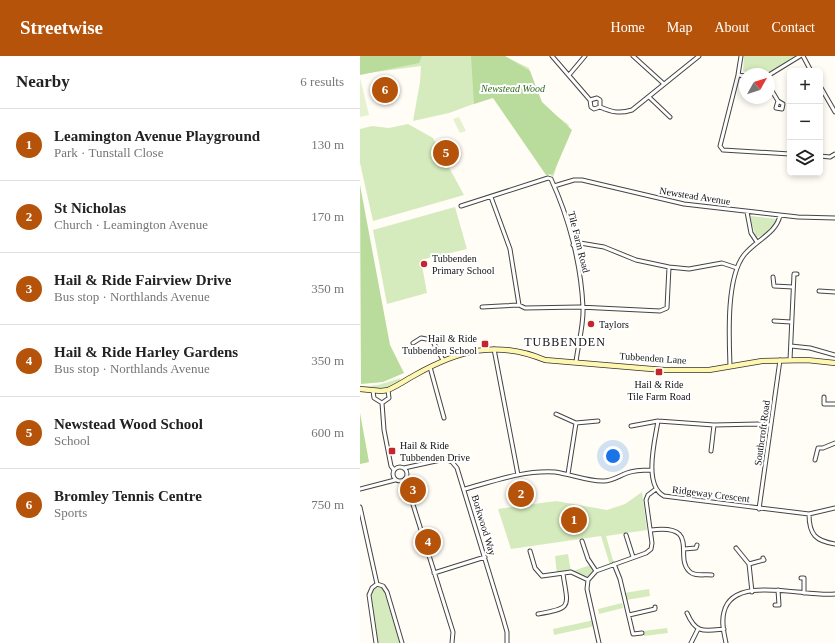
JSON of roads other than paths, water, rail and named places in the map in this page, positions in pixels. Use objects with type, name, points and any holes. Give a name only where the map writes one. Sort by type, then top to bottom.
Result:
[{"type":"street","points":[[552,56],[590,100],[591,107],[594,109],[600,107],[614,113],[623,113],[632,110],[699,56]]},
{"type":"street","points":[[569,75],[585,56]]},
{"type":"street","points":[[633,56],[664,84]]},
{"type":"street","points":[[741,56],[738,75],[720,146],[723,150],[787,154]]},
{"type":"street","points":[[775,72],[802,56],[809,68]]},
{"type":"street","points":[[823,91],[835,112]]},
{"type":"street","points":[[649,97],[670,117]]},
{"type":"street","points":[[775,97],[778,102]]},
{"type":"street","points":[[590,100],[597,98],[600,100],[600,107]]},
{"type":"street","points":[[823,156],[830,157],[835,154]]},
{"type":"street","name":"Tile Farm Road","points":[[491,196],[548,178],[551,179],[573,245],[579,270],[583,308],[576,362]]},
{"type":"street","name":"Newstead Avenue","points":[[554,186],[574,180],[582,180],[684,204],[747,212],[835,218]]},
{"type":"street","points":[[461,206],[491,196],[510,249],[519,305]]},
{"type":"street","points":[[747,212],[751,233],[757,242]]},
{"type":"street","points":[[730,366],[729,330],[734,277],[743,256],[757,242],[776,227],[780,215]]},
{"type":"street","points":[[573,245],[580,243],[604,247],[636,260],[669,267],[689,269],[722,263],[737,268]]},
{"type":"street","points":[[482,307],[519,305],[525,308],[583,308],[660,311],[667,308],[669,267]]},
{"type":"street","points":[[790,360],[794,274],[797,274]]},
{"type":"street","points":[[773,277],[774,286],[793,287]]},
{"type":"street","points":[[819,291],[835,292]]},
{"type":"street","points":[[774,321],[791,322]]},
{"type":"street","points":[[413,343],[421,338],[432,340],[443,360]]},
{"type":"street","points":[[790,346],[810,348],[835,355]]},
{"type":"street","points":[[494,349],[518,474]]},
{"type":"street","name":"Tubbenden Lane","points":[[360,389],[373,391],[388,390],[443,360],[460,353],[494,349],[526,354],[545,360],[664,370],[709,370],[762,361],[780,360],[835,363]]},
{"type":"street","name":"Southcroft Road","points":[[759,508],[780,360]]},
{"type":"street","points":[[430,367],[444,418]]},
{"type":"street","points":[[382,403],[388,398],[388,390]]},
{"type":"street","points":[[373,391],[374,398],[382,403]]},
{"type":"street","points":[[824,397],[824,404],[835,404]]},
{"type":"street","points":[[382,403],[384,430],[391,466],[394,470]]},
{"type":"street","points":[[556,414],[576,422],[598,421]]},
{"type":"street","points":[[631,426],[658,421],[714,425],[758,424],[771,426]]},
{"type":"street","points":[[599,643],[587,589],[588,580],[596,571],[646,553],[651,549],[651,530],[646,500],[648,495],[656,489],[651,470],[658,421]]},
{"type":"street","points":[[568,474],[576,422]]},
{"type":"street","points":[[711,451],[714,425]]},
{"type":"street","points":[[815,460],[818,448],[823,448],[835,443]]},
{"type":"street","name":"Borkwood Way","points":[[404,468],[445,459],[452,462],[457,468],[465,489],[507,632],[507,643]]},
{"type":"street","points":[[395,480],[392,476],[394,470],[398,467],[404,468],[407,475],[405,480],[453,632],[452,643]]},
{"type":"street","points":[[465,489],[518,474],[540,472],[568,474],[603,482],[627,473],[639,470],[651,470]]},
{"type":"street","points":[[360,489],[395,480],[400,482],[405,480]]},
{"type":"street","name":"Ridgeway Crescent","points":[[656,489],[664,496],[809,514],[835,508]]},
{"type":"street","points":[[360,507],[377,584]]},
{"type":"street","points":[[809,514],[811,529],[814,536],[821,542],[835,544]]},
{"type":"street","points":[[651,530],[660,529],[674,531],[683,540],[685,564],[689,571],[695,575],[712,576]]},
{"type":"street","points":[[626,535],[633,557]]},
{"type":"street","points":[[582,542],[588,559],[596,571]]},
{"type":"street","points":[[684,549],[696,548],[696,545]]},
{"type":"street","points":[[736,548],[749,564],[752,592]]},
{"type":"street","points":[[530,551],[535,568],[542,576],[571,572],[588,580]]},
{"type":"street","points":[[434,572],[485,557]]},
{"type":"street","points":[[749,564],[764,560],[764,558]]},
{"type":"street","points":[[614,564],[620,579],[634,634],[642,633]]},
{"type":"street","points":[[538,614],[560,610],[565,607],[567,600],[563,574]]},
{"type":"street","points":[[801,578],[804,578],[804,593]]},
{"type":"street","points":[[376,643],[369,595],[372,588],[377,584]]},
{"type":"street","points":[[377,584],[383,586],[387,592],[402,643]]},
{"type":"street","points":[[775,605],[779,605],[778,590]]},
{"type":"street","points":[[726,643],[723,614],[728,601],[741,593],[778,590],[824,596],[835,594]]},
{"type":"street","points":[[629,614],[655,609],[655,607]]},
{"type":"street","points":[[687,613],[693,624],[698,629],[705,631],[724,629]]},
{"type":"street","points":[[691,643],[698,629]]},
{"type":"place","name":"Bromley Tennis Centre","points":[[385,90]]},
{"type":"place","name":"Newstead Wood School","points":[[446,153]]},
{"type":"place","name":"Tubbenden Primary School","points":[[424,264]]},
{"type":"place","name":"Taylors","points":[[591,324]]},
{"type":"place","name":"Hail & Ride Tubbenden School","points":[[485,344]]},
{"type":"place","name":"Hail & Ride Tile Farm Road","points":[[659,372]]},
{"type":"place","name":"Hail & Ride Tubbenden Drive","points":[[392,451]]},
{"type":"place","name":"Hail & Ride Fairview Drive","points":[[413,490]]},
{"type":"place","name":"St Nicholas","points":[[521,494]]},
{"type":"place","name":"Leamington Avenue Playground","points":[[574,520]]},
{"type":"place","name":"Hail & Ride Harley Gardens","points":[[428,542]]},
{"type":"district","name":"TUBBENDEN","points":[[565,342]]},
{"type":"park label","name":"Newstead Wood","points":[[513,88]]}]
